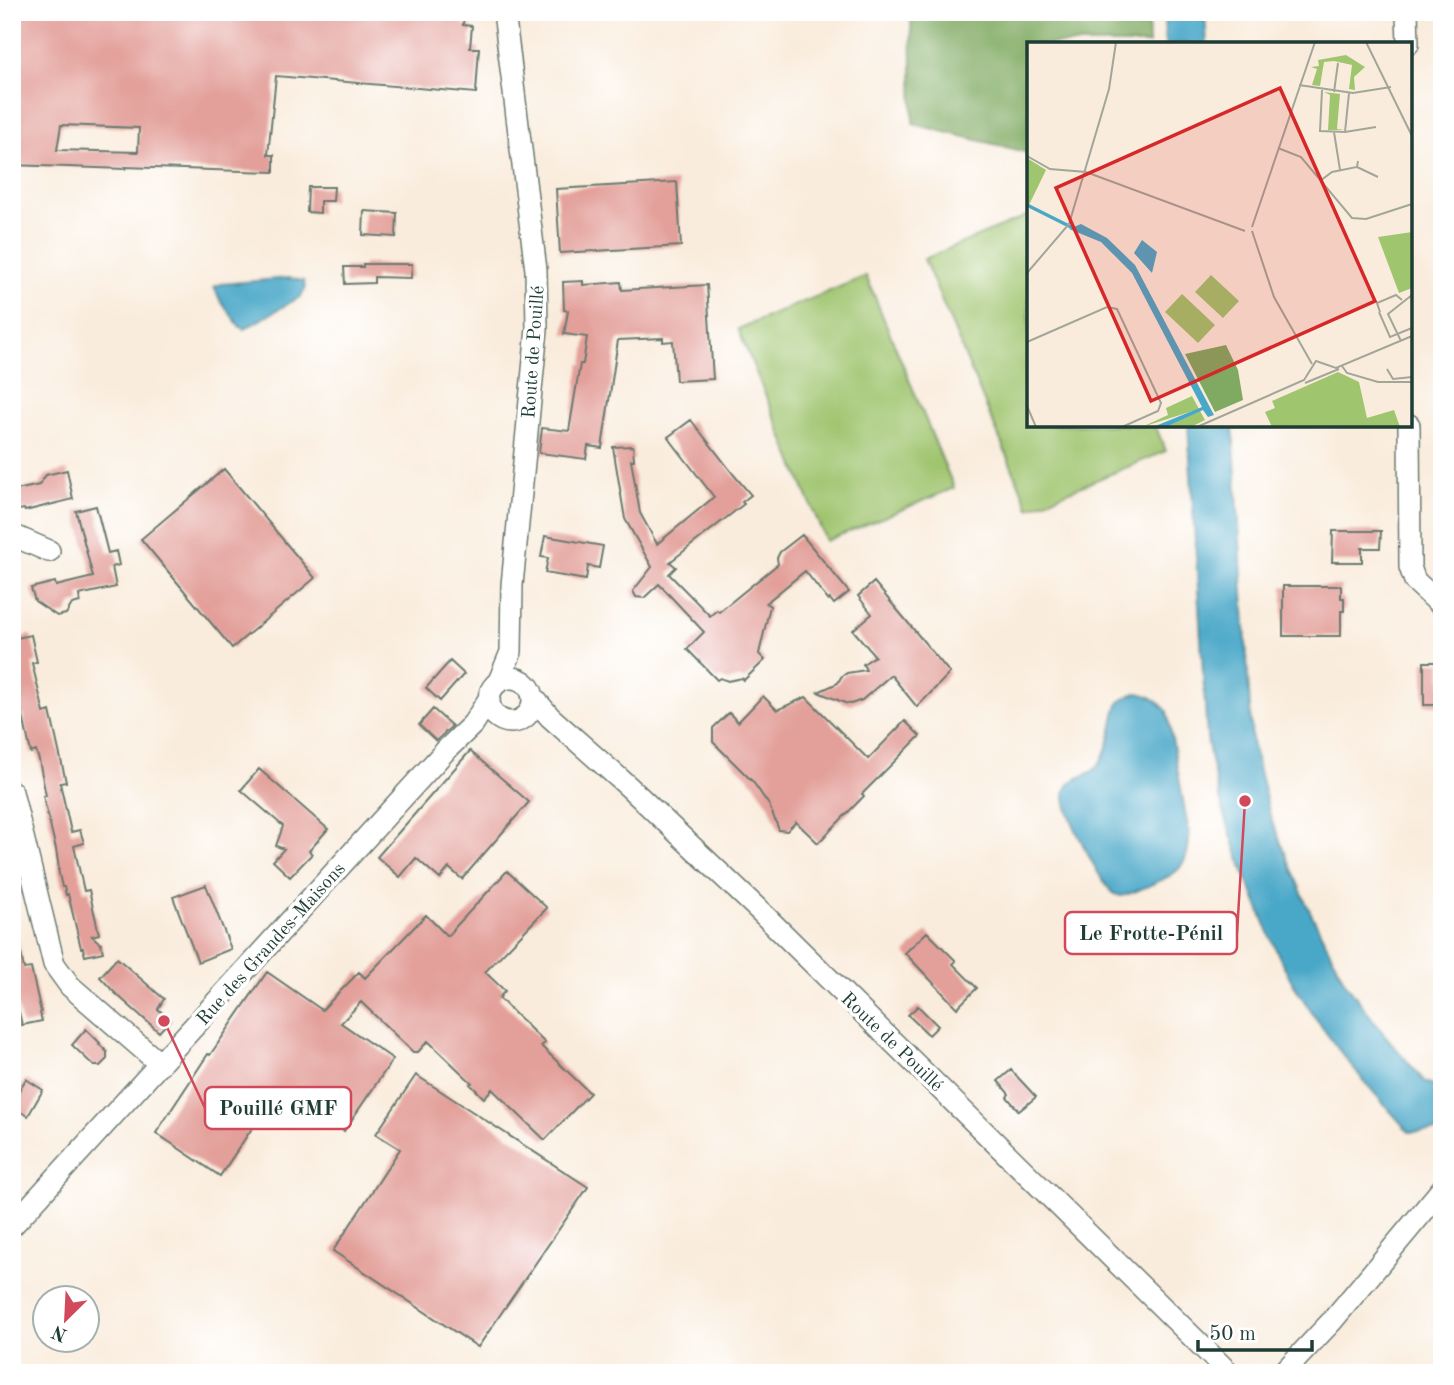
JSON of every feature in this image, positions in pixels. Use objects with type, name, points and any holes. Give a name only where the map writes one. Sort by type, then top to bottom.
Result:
[{"type":"street","name":"Route de Pouillé","points":[[504,12],[537,270],[537,329],[512,584],[511,652],[528,698],[629,787],[761,912],[1230,1373]]},
{"type":"street","points":[[1408,12],[1408,42]]},
{"type":"street","points":[[1409,427],[1410,567],[1415,581],[1442,606]]},
{"type":"street","points":[[12,535],[50,551]]},
{"type":"street","name":"Route de Pouillé","points":[[494,690],[511,652]]},
{"type":"street","points":[[511,677],[528,698],[513,722],[499,718],[490,706],[494,690],[511,677]]},
{"type":"street","name":"Rue des Grandes-Maisons","points":[[12,1226],[437,760],[473,724],[494,690]]},
{"type":"street","points":[[473,724],[499,718]]},
{"type":"street","points":[[12,792],[54,964],[70,986],[160,1064]]},
{"type":"street","points":[[1283,1373],[1332,1321],[1442,1189]]},
{"type":"green space","points":[[911,12],[1148,12],[1149,42],[1027,42],[1027,152],[913,124]]},
{"type":"green space","points":[[1027,216],[1027,427],[1156,427],[1166,451],[1029,508],[924,259]]},
{"type":"green space","points":[[866,276],[954,488],[826,541],[738,329]]},
{"type":"water","points":[[1164,12],[1205,12],[1207,42],[1165,42]]},
{"type":"water","points":[[289,278],[304,281],[305,290],[300,297],[244,329],[220,300],[214,287],[221,284]]},
{"type":"water","points":[[1188,427],[1233,427],[1252,742],[1271,819],[1306,903],[1345,982],[1425,1082],[1442,1088],[1442,1131],[1409,1132],[1337,1048],[1299,993],[1272,940],[1234,845],[1221,803],[1207,738]]},
{"type":"water","points":[[1136,693],[1153,699],[1167,711],[1189,845],[1184,862],[1174,873],[1121,896],[1106,885],[1092,861],[1076,831],[1065,796],[1068,785],[1098,766],[1109,742],[1118,705],[1124,698]]},
{"type":"building","points":[[12,12],[464,12],[463,25],[472,26],[470,48],[479,48],[476,93],[276,76],[268,155],[274,155],[274,172],[12,165]],"holes":[[[61,125],[139,128],[138,152],[57,150]]]},
{"type":"building","points":[[677,182],[681,246],[560,253],[556,189]]},
{"type":"building","points":[[308,187],[334,187],[333,201],[320,201],[320,213],[307,212]]},
{"type":"building","points":[[364,211],[397,213],[396,237],[363,235]]},
{"type":"building","points":[[363,264],[412,264],[411,278],[374,277],[374,283],[345,284],[344,267],[363,267]]},
{"type":"building","points":[[583,281],[583,285],[621,282],[622,290],[707,285],[713,379],[676,381],[673,341],[663,342],[663,338],[618,340],[602,448],[588,446],[586,459],[539,453],[542,428],[569,431],[587,337],[564,334],[568,311],[564,310],[563,282]]},
{"type":"building","points":[[691,420],[751,495],[742,502],[744,504],[670,562],[676,567],[669,574],[710,616],[717,610],[719,612],[778,564],[780,552],[802,535],[849,592],[834,604],[805,571],[766,603],[770,606],[759,654],[765,660],[744,680],[717,680],[687,649],[704,632],[659,584],[644,598],[636,597],[633,591],[652,567],[625,519],[613,447],[633,446],[634,460],[631,460],[640,513],[657,544],[714,497],[668,437]]},
{"type":"building","points":[[224,469],[315,578],[232,648],[141,539]]},
{"type":"building","points":[[67,470],[73,499],[25,511],[12,511],[12,491],[39,485],[46,475]]},
{"type":"building","points":[[96,506],[108,553],[116,551],[119,565],[112,567],[116,587],[79,595],[80,602],[72,604],[66,614],[57,616],[35,601],[31,588],[55,582],[56,586],[93,577],[76,511]]},
{"type":"building","points":[[1333,531],[1381,531],[1380,548],[1362,548],[1362,562],[1332,562]]},
{"type":"building","points":[[545,536],[603,546],[599,568],[588,566],[586,580],[545,573],[548,558],[541,557]]},
{"type":"building","points":[[874,582],[950,673],[917,707],[891,675],[862,700],[851,704],[818,692],[838,683],[847,673],[866,670],[863,664],[875,656],[853,630],[872,614],[858,596]]},
{"type":"building","points":[[1283,586],[1341,586],[1344,611],[1341,611],[1341,636],[1283,636]]},
{"type":"building","points":[[31,635],[37,662],[32,663],[44,713],[50,711],[66,782],[60,783],[71,832],[80,830],[84,843],[74,846],[84,891],[89,890],[99,934],[92,936],[101,944],[103,952],[85,956],[68,894],[66,895],[62,887],[43,796],[46,796],[39,760],[36,751],[31,753],[12,667],[12,639]]},
{"type":"building","points":[[450,661],[464,674],[440,701],[426,688]]},
{"type":"building","points":[[1424,662],[1442,662],[1442,705],[1424,705]]},
{"type":"building","points":[[763,696],[777,710],[806,697],[868,759],[905,721],[920,736],[818,843],[796,822],[787,831],[779,830],[769,805],[753,782],[713,742],[713,728],[729,713],[738,722]]},
{"type":"building","points":[[433,709],[452,726],[436,741],[419,725]]},
{"type":"building","points":[[470,751],[529,802],[462,879],[449,868],[440,879],[416,858],[400,877],[377,857]]},
{"type":"building","points":[[259,769],[328,829],[309,851],[312,854],[290,877],[273,861],[284,849],[276,846],[283,826],[241,790]]},
{"type":"building","points":[[507,871],[547,908],[485,972],[505,991],[499,998],[545,1043],[541,1046],[590,1093],[545,1140],[492,1089],[484,1098],[428,1041],[418,1052],[413,1052],[361,1002],[341,1023],[393,1059],[344,1131],[281,1088],[220,1176],[156,1133],[267,972],[322,1010],[359,972],[365,978],[426,915],[447,936]]},
{"type":"building","points":[[206,885],[231,949],[198,962],[173,897]]},
{"type":"building","points":[[927,932],[956,961],[953,964],[977,988],[957,1008],[905,953]]},
{"type":"building","points":[[18,939],[24,969],[31,968],[42,1021],[22,1025],[12,982],[12,940]]},
{"type":"building","points":[[117,958],[164,999],[158,1009],[170,1020],[159,1032],[100,977]]},
{"type":"building","points":[[918,1006],[938,1026],[929,1035],[908,1015]]},
{"type":"building","points":[[86,1029],[107,1052],[107,1059],[100,1066],[94,1066],[72,1045]]},
{"type":"building","points":[[1011,1070],[1036,1097],[1019,1111],[998,1081]]},
{"type":"building","points":[[416,1075],[588,1187],[478,1347],[333,1251],[400,1149],[376,1134]]},
{"type":"building","points":[[26,1079],[43,1090],[28,1116],[12,1107],[12,1102]]},
{"type":"place","name":"Le Frotte-Pénil","points":[[1245,801]]},
{"type":"place","name":"Pouillé GMF","points":[[164,1021]]}]
